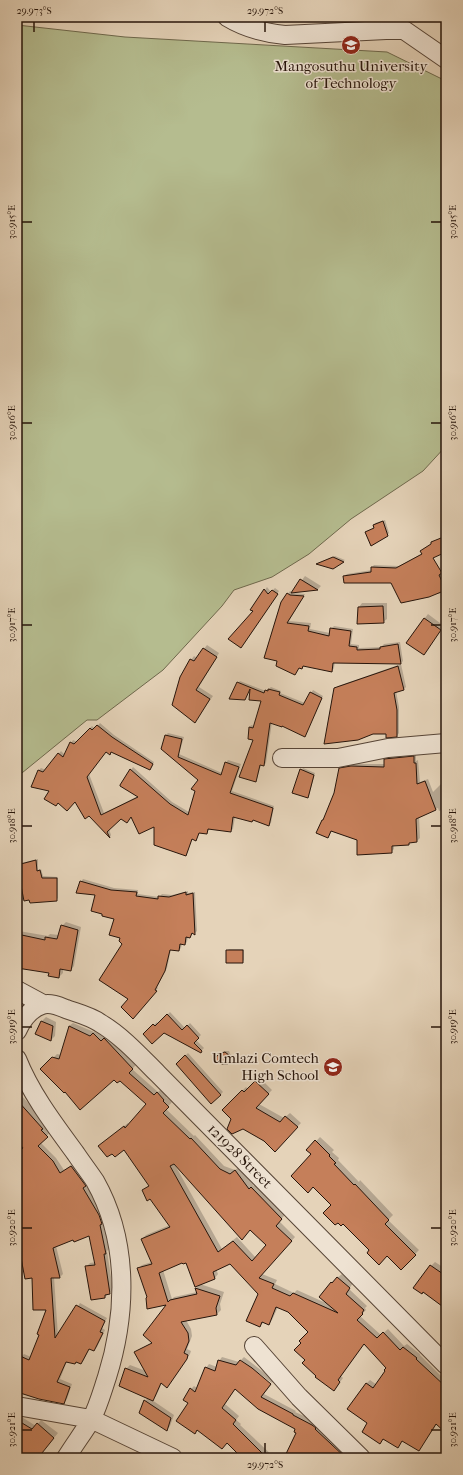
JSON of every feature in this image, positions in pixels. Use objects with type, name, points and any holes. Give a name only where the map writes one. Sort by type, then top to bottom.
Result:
[{"type":"street","points":[[227,17],[240,25],[269,34],[285,35],[404,30],[446,59]]},
{"type":"street","points":[[282,758],[338,758],[388,748],[446,743]]},
{"type":"street","name":"121928 Street","points":[[17,990],[43,1004],[57,1006],[84,1015],[99,1022],[114,1032],[169,1084],[446,1365]]},
{"type":"street","points":[[17,1031],[22,1021],[34,1008],[43,1004]]},
{"type":"street","points":[[17,1059],[32,1092],[94,1180],[103,1196],[113,1221],[121,1265],[122,1298],[117,1339],[101,1395],[91,1419],[66,1458]]},
{"type":"street","points":[[254,1346],[300,1397],[361,1458]]},
{"type":"street","points":[[17,1406],[91,1419],[174,1458]]},
{"type":"green space","points":[[17,25],[125,37],[387,52],[446,81],[446,446],[423,471],[351,519],[309,554],[272,577],[234,590],[222,606],[163,670],[97,720],[87,720],[17,777]]},
{"type":"building","points":[[383,521],[388,536],[371,546],[365,532],[374,528],[373,525]]},
{"type":"building","points":[[446,536],[446,552],[433,558],[442,573],[439,575],[446,590],[429,597],[401,603],[391,583],[344,583],[343,576],[371,572],[371,567],[396,568],[422,554],[420,551],[431,544],[431,542]]},
{"type":"building","points":[[333,557],[344,562],[333,569],[316,564]]},
{"type":"building","points":[[300,579],[318,590],[291,593]]},
{"type":"building","points":[[264,589],[268,594],[272,590],[278,594],[241,648],[228,639],[253,611],[250,610]]},
{"type":"building","points":[[287,593],[290,595],[304,596],[287,623],[309,626],[308,631],[329,636],[330,628],[351,631],[349,646],[357,647],[357,650],[380,649],[380,647],[398,644],[401,664],[333,663],[332,672],[303,666],[302,669],[299,668],[295,675],[276,666],[277,661],[264,658],[281,602]]},
{"type":"building","points":[[383,606],[384,623],[357,624],[358,607]]},
{"type":"building","points":[[424,618],[441,630],[424,655],[406,643]]},
{"type":"building","points":[[203,648],[217,657],[196,690],[210,699],[195,723],[172,705],[180,677],[190,659],[194,661]]},
{"type":"building","points":[[398,666],[404,690],[394,693],[397,710],[397,737],[386,738],[386,734],[373,734],[358,740],[324,744],[334,688]]},
{"type":"building","points":[[237,682],[264,693],[265,690],[268,691],[268,689],[280,692],[279,695],[303,705],[310,692],[322,698],[305,737],[282,726],[270,723],[264,766],[260,765],[256,782],[239,777],[253,740],[248,739],[249,727],[253,728],[261,701],[249,700],[250,689],[245,700],[229,699]]},
{"type":"building","points":[[97,725],[112,737],[153,764],[150,770],[111,752],[110,755],[106,752],[87,777],[101,815],[138,797],[120,786],[130,769],[170,804],[188,815],[195,791],[191,789],[198,780],[161,749],[165,735],[182,739],[178,757],[221,775],[225,762],[239,767],[230,793],[273,808],[269,826],[253,820],[252,822],[233,817],[231,832],[208,829],[207,834],[199,833],[196,841],[192,839],[186,856],[154,845],[154,827],[139,834],[131,817],[127,823],[121,819],[107,832],[110,838],[89,816],[85,819],[75,802],[67,811],[58,803],[56,806],[44,799],[49,791],[31,787],[38,770],[43,772],[58,753],[63,757],[70,742],[74,744],[90,728],[92,730]]},
{"type":"building","points":[[414,756],[414,763],[416,763],[417,784],[425,781],[436,810],[416,819],[417,842],[409,843],[409,845],[392,846],[392,853],[357,855],[357,840],[331,831],[328,838],[316,833],[334,793],[339,768],[351,766],[384,767],[384,759]]},
{"type":"building","points":[[300,769],[314,775],[308,798],[292,793]]},
{"type":"building","points":[[36,860],[37,871],[40,870],[42,878],[57,878],[57,901],[30,903],[29,900],[24,901],[17,865]]},
{"type":"building","points":[[80,881],[111,890],[137,892],[136,896],[158,899],[158,896],[169,897],[186,892],[186,895],[193,893],[195,935],[192,933],[190,938],[186,937],[185,945],[180,944],[179,951],[170,950],[165,971],[155,990],[157,991],[133,1019],[121,1007],[128,999],[99,980],[122,944],[119,941],[120,938],[109,935],[114,919],[91,911],[95,895],[76,893]]},
{"type":"building","points":[[61,925],[78,930],[71,971],[60,969],[59,978],[48,976],[49,973],[17,968],[17,934],[45,940],[45,937],[57,939]]},
{"type":"building","points":[[226,950],[243,950],[243,963],[226,963]]},
{"type":"building","points":[[167,1014],[182,1030],[187,1025],[199,1038],[194,1043],[202,1051],[201,1053],[164,1033],[152,1044],[143,1034],[153,1024],[155,1026]]},
{"type":"building","points":[[41,1021],[53,1026],[51,1041],[35,1034]]},
{"type":"building","points":[[69,1026],[90,1036],[93,1033],[101,1041],[104,1038],[133,1069],[129,1073],[154,1095],[157,1092],[164,1100],[163,1101],[169,1107],[163,1113],[190,1139],[191,1138],[220,1169],[230,1174],[235,1170],[249,1189],[251,1187],[282,1219],[276,1226],[292,1241],[259,1278],[274,1284],[272,1288],[290,1296],[293,1293],[338,1313],[319,1297],[337,1277],[350,1288],[346,1294],[364,1310],[362,1313],[363,1314],[357,1320],[377,1338],[383,1332],[400,1350],[403,1347],[417,1358],[416,1359],[446,1387],[446,1433],[436,1424],[419,1451],[402,1441],[398,1448],[383,1439],[380,1444],[362,1432],[367,1423],[347,1409],[366,1383],[373,1388],[386,1368],[364,1344],[338,1380],[340,1382],[334,1391],[315,1377],[316,1376],[302,1363],[305,1360],[294,1350],[301,1343],[299,1341],[308,1332],[288,1312],[276,1307],[269,1325],[262,1322],[260,1327],[246,1321],[258,1294],[230,1264],[213,1272],[215,1279],[195,1287],[186,1263],[182,1263],[159,1273],[168,1302],[170,1300],[197,1294],[195,1288],[220,1296],[216,1308],[217,1315],[181,1322],[188,1333],[189,1341],[184,1353],[188,1355],[187,1359],[167,1388],[161,1383],[153,1401],[119,1386],[125,1368],[148,1377],[134,1352],[152,1343],[143,1335],[166,1305],[147,1309],[147,1297],[137,1268],[152,1264],[141,1239],[170,1227],[150,1199],[147,1201],[142,1190],[149,1186],[124,1150],[115,1157],[112,1154],[107,1157],[98,1146],[124,1126],[125,1128],[146,1104],[120,1081],[117,1083],[114,1080],[80,1110],[65,1092],[64,1093],[40,1069],[52,1057],[59,1059]],"holes":[[[174,1164],[242,1240],[250,1230],[266,1245],[252,1261],[233,1241],[218,1252],[170,1166]]]},
{"type":"building","points":[[225,1052],[230,1056],[228,1064],[222,1064],[213,1059],[221,1053]]},
{"type":"building","points":[[185,1055],[221,1095],[211,1104],[176,1064]]},
{"type":"building","points":[[255,1081],[269,1094],[256,1108],[280,1122],[285,1116],[298,1127],[275,1152],[264,1141],[243,1129],[232,1134],[227,1129],[231,1119],[222,1110],[242,1090],[244,1092]]},
{"type":"building","points":[[17,1100],[43,1129],[41,1130],[48,1137],[38,1146],[53,1161],[60,1173],[71,1166],[86,1186],[83,1188],[99,1215],[102,1224],[100,1225],[106,1254],[104,1254],[110,1294],[105,1295],[105,1298],[91,1300],[85,1266],[95,1265],[89,1236],[74,1242],[73,1240],[53,1248],[60,1278],[51,1278],[55,1338],[76,1305],[105,1321],[100,1332],[103,1333],[94,1351],[89,1349],[81,1364],[76,1362],[75,1364],[66,1362],[57,1382],[70,1387],[64,1404],[39,1399],[17,1392],[17,1364],[20,1356],[29,1360],[39,1335],[37,1334],[46,1310],[33,1310],[32,1278],[25,1279],[21,1258],[17,1260],[17,1154],[23,1148],[17,1141]]},
{"type":"building","points":[[315,1140],[330,1155],[329,1156],[336,1163],[334,1164],[389,1220],[385,1224],[416,1255],[401,1270],[387,1256],[379,1265],[367,1253],[369,1250],[343,1224],[341,1226],[338,1223],[335,1225],[323,1213],[331,1205],[313,1187],[308,1193],[291,1176],[311,1154],[306,1150]]},
{"type":"building","points":[[430,1265],[446,1276],[446,1309],[423,1292],[422,1294],[413,1288]]},
{"type":"building","points":[[218,1360],[236,1365],[240,1360],[252,1368],[271,1384],[261,1397],[312,1425],[346,1458],[284,1458],[296,1433],[294,1432],[295,1429],[258,1409],[235,1389],[222,1408],[236,1420],[233,1424],[267,1458],[242,1458],[227,1443],[222,1449],[197,1430],[195,1434],[176,1421],[188,1403],[183,1400],[190,1388],[195,1392],[205,1367],[215,1371]]},
{"type":"building","points":[[144,1400],[171,1418],[167,1431],[139,1413]]},
{"type":"building","points":[[17,1420],[32,1429],[37,1423],[54,1438],[38,1458],[17,1458]]},
{"type":"place","name":"Mangosuthu University of Technology","points":[[351,45]]},
{"type":"place","name":"Umlazi Comtech High School","points":[[333,1067]]}]
